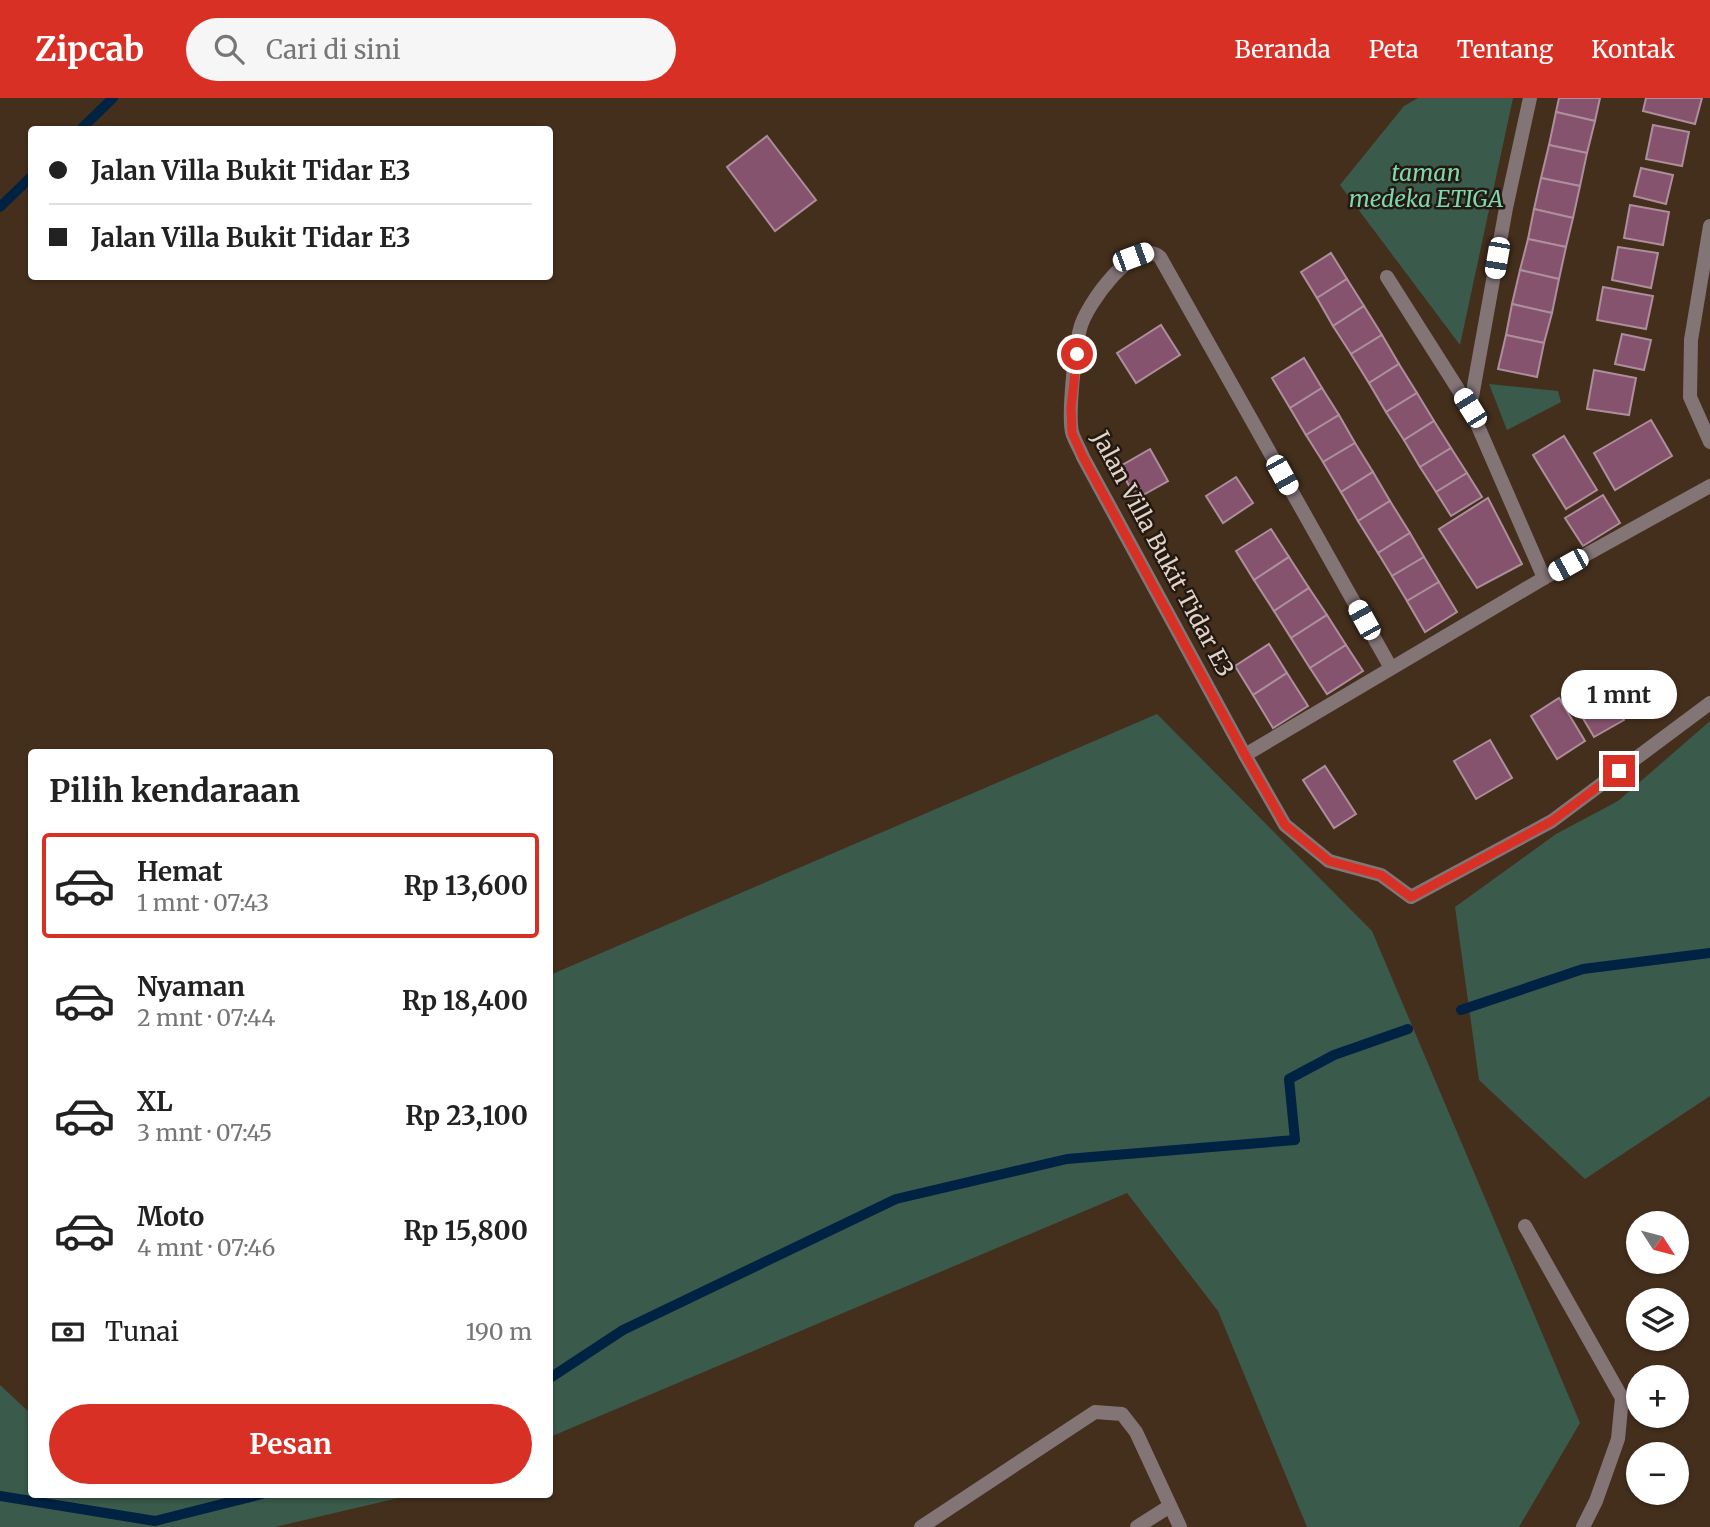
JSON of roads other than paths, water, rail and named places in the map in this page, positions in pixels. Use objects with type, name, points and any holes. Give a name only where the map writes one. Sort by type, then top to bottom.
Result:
[{"type":"street","points":[[1470,408],[1506,208],[1530,98]]},
{"type":"street","points":[[1710,226],[1691,340],[1690,386],[1690,397],[1710,442]]},
{"type":"street","name":"Jalan Villa Bukit Tidar E3","points":[[1391,668],[1160,257],[1148,252],[1133,257],[1099,291],[1080,327],[1071,408],[1072,433],[1285,825],[1329,861],[1381,875],[1411,897],[1552,821],[1710,703]]},
{"type":"street","points":[[1387,277],[1470,408],[1545,578]]},
{"type":"street","points":[[1245,755],[1545,578],[1710,486]]},
{"type":"street","points":[[1525,1226],[1622,1398],[1618,1439],[1596,1502],[1583,1527]]},
{"type":"street","points":[[921,1527],[1095,1412],[1122,1414],[1136,1432],[1180,1527]]},
{"type":"street","points":[[1137,1527],[1170,1506]]},
{"type":"waterway","points":[[84,126],[113,98]]},
{"type":"waterway","points":[[0,207],[28,180]]},
{"type":"waterway","points":[[1461,1010],[1583,969],[1710,953]]},
{"type":"waterway","points":[[553,1376],[623,1330],[896,1199],[1067,1159],[1295,1140],[1289,1079],[1334,1055],[1408,1029]]},
{"type":"waterway","points":[[0,1496],[155,1521],[246,1498]]},
{"type":"park label","name":"taman medeka ETIGA","points":[[1426,186]]}]
